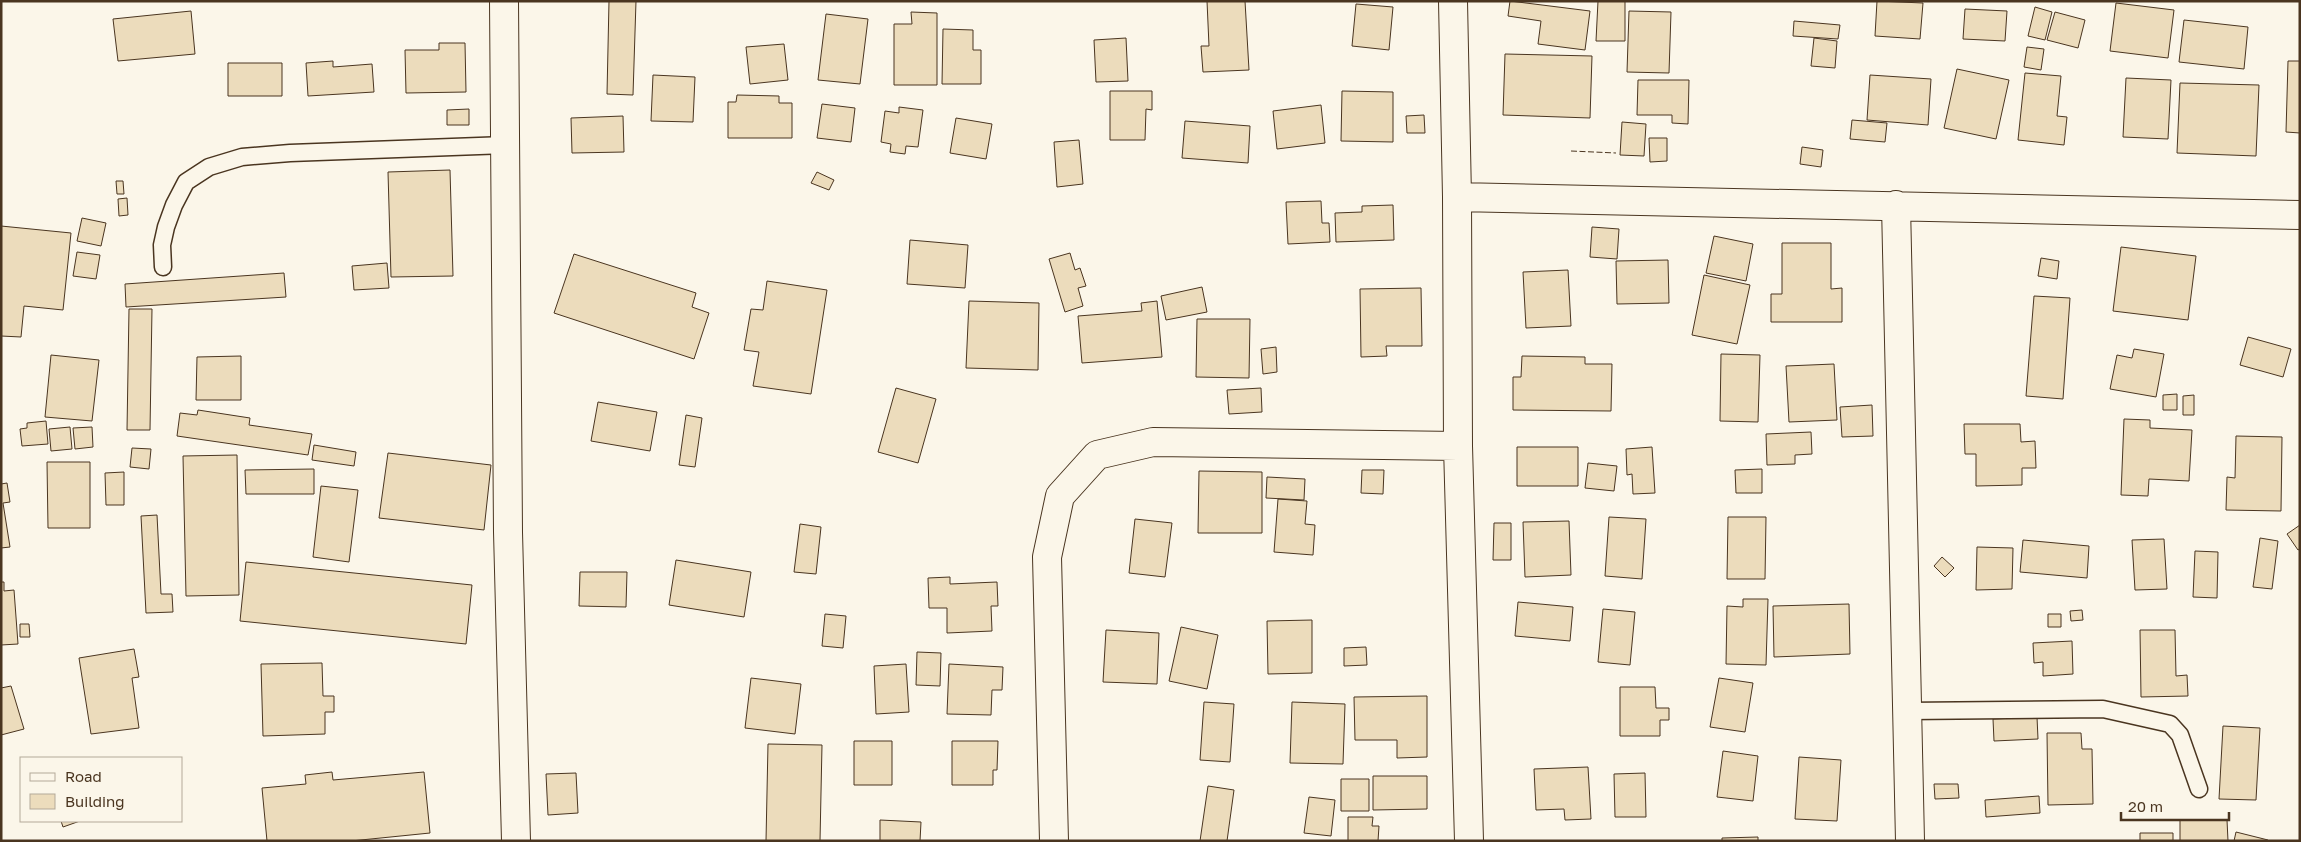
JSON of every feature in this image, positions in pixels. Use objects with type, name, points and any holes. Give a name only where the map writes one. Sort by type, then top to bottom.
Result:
[{"type":"street","points":[[504,1],[508,532],[516,841]]},
{"type":"street","points":[[1453,1],[1457,197],[1458,446],[1469,841]]},
{"type":"street","points":[[1457,197],[2300,215]]},
{"type":"street","points":[[1896,205],[1910,841]]},
{"type":"street","points":[[1054,841],[1047,557],[1060,496],[1097,456],[1153,442],[1458,446]]},
{"type":"lane","points":[[163,267],[162,245],[174,205],[186,182],[209,167],[242,157],[290,153],[506,145]]},
{"type":"lane","points":[[1907,711],[2103,709],[2170,724],[2180,735],[2199,789]]},
{"type":"building","points":[[609,1],[636,1],[633,95],[607,94]]},
{"type":"building","points":[[1207,1],[1245,1],[1249,70],[1203,72],[1201,46],[1209,46]]},
{"type":"building","points":[[1510,1],[1590,11],[1585,50],[1538,44],[1541,21],[1508,16]]},
{"type":"building","points":[[1598,1],[1625,1],[1625,41],[1596,41]]},
{"type":"building","points":[[1877,1],[1923,3],[1920,39],[1875,36]]},
{"type":"building","points":[[2116,3],[2174,10],[2168,58],[2110,51]]},
{"type":"building","points":[[1356,4],[1393,7],[1389,50],[1352,46]]},
{"type":"building","points":[[2035,7],[2052,12],[2045,40],[2028,36]]},
{"type":"building","points":[[1965,9],[2007,11],[2005,41],[1963,39]]},
{"type":"building","points":[[191,11],[195,54],[118,61],[113,19]]},
{"type":"building","points":[[1629,11],[1671,12],[1669,73],[1627,72]]},
{"type":"building","points":[[911,12],[937,13],[937,85],[894,85],[894,24],[912,24]]},
{"type":"building","points":[[2055,12],[2085,20],[2078,48],[2047,40]]},
{"type":"building","points":[[826,14],[868,19],[860,84],[818,80]]},
{"type":"building","points":[[2184,20],[2248,27],[2244,69],[2179,62]]},
{"type":"building","points":[[1794,21],[1840,25],[1838,39],[1793,36]]},
{"type":"building","points":[[943,29],[973,30],[973,50],[981,50],[981,84],[942,84]]},
{"type":"building","points":[[1126,38],[1128,81],[1096,82],[1094,40]]},
{"type":"building","points":[[1814,38],[1837,41],[1835,68],[1811,66]]},
{"type":"building","points":[[439,43],[465,43],[466,92],[406,93],[405,50],[439,50]]},
{"type":"building","points":[[784,44],[788,80],[750,84],[746,47]]},
{"type":"building","points":[[2027,47],[2044,49],[2041,70],[2024,67]]},
{"type":"building","points":[[1505,54],[1592,56],[1590,118],[1503,115]]},
{"type":"building","points":[[333,61],[333,67],[372,64],[374,92],[308,96],[306,63]]},
{"type":"building","points":[[2288,61],[2300,61],[2300,133],[2286,132]]},
{"type":"building","points":[[228,63],[282,63],[282,96],[228,96]]},
{"type":"building","points":[[1957,69],[2009,80],[1996,139],[1944,128]]},
{"type":"building","points":[[2025,73],[2061,76],[2057,116],[2067,117],[2064,145],[2018,140]]},
{"type":"building","points":[[653,75],[695,77],[693,122],[651,121]]},
{"type":"building","points":[[1870,75],[1931,79],[1928,125],[1867,120]]},
{"type":"building","points":[[2126,78],[2171,80],[2168,139],[2123,137]]},
{"type":"building","points":[[1638,80],[1689,80],[1688,124],[1672,123],[1672,115],[1637,115]]},
{"type":"building","points":[[2180,83],[2259,85],[2256,156],[2177,153]]},
{"type":"building","points":[[1110,91],[1152,91],[1152,110],[1146,109],[1145,140],[1110,140]]},
{"type":"building","points":[[1342,91],[1393,92],[1393,142],[1341,141]]},
{"type":"building","points":[[737,95],[779,96],[779,103],[792,103],[792,138],[728,138],[728,102],[736,102]]},
{"type":"building","points":[[822,104],[855,108],[851,142],[817,138]]},
{"type":"building","points":[[1321,105],[1325,143],[1277,149],[1273,111]]},
{"type":"building","points":[[899,107],[923,110],[918,147],[906,146],[905,154],[890,152],[891,144],[881,142],[885,111],[899,113]]},
{"type":"building","points":[[469,109],[469,125],[447,125],[447,110]]},
{"type":"building","points":[[1424,115],[1425,133],[1407,133],[1406,116]]},
{"type":"building","points":[[623,116],[624,152],[572,153],[571,118]]},
{"type":"building","points":[[956,118],[992,124],[986,159],[950,153]]},
{"type":"building","points":[[1852,120],[1887,123],[1885,142],[1850,139]]},
{"type":"building","points":[[1185,121],[1250,126],[1248,163],[1182,158]]},
{"type":"building","points":[[1622,122],[1646,124],[1644,156],[1620,155]]},
{"type":"building","points":[[1649,138],[1667,138],[1667,161],[1650,162]]},
{"type":"building","points":[[1079,140],[1083,184],[1057,187],[1054,142]]},
{"type":"building","points":[[1802,147],[1823,150],[1821,167],[1800,164]]},
{"type":"building","points":[[450,170],[453,276],[391,277],[388,172]]},
{"type":"building","points":[[817,172],[834,180],[829,190],[811,183]]},
{"type":"building","points":[[116,181],[123,181],[124,194],[117,194]]},
{"type":"building","points":[[127,198],[128,215],[119,216],[118,199]]},
{"type":"building","points":[[1321,201],[1322,223],[1329,223],[1330,242],[1288,244],[1286,202]]},
{"type":"building","points":[[1393,205],[1394,240],[1336,242],[1335,213],[1362,212],[1362,206]]},
{"type":"building","points":[[82,218],[106,223],[101,246],[77,241]]},
{"type":"building","points":[[1,226],[71,233],[63,310],[24,306],[21,337],[1,336]]},
{"type":"building","points":[[1592,227],[1619,229],[1617,259],[1590,257]]},
{"type":"building","points":[[1714,236],[1753,244],[1746,281],[1706,273]]},
{"type":"building","points":[[910,240],[968,245],[965,288],[907,284]]},
{"type":"building","points":[[1782,243],[1831,243],[1831,289],[1842,288],[1842,322],[1771,322],[1771,294],[1782,294]]},
{"type":"building","points":[[2121,247],[2196,256],[2188,320],[2113,311]]},
{"type":"building","points":[[77,252],[100,255],[96,279],[73,276]]},
{"type":"building","points":[[1070,253],[1075,270],[1080,268],[1086,286],[1078,288],[1083,306],[1065,312],[1049,259]]},
{"type":"building","points":[[574,254],[696,293],[692,307],[709,313],[694,359],[554,313]]},
{"type":"building","points":[[2041,258],[2059,261],[2057,279],[2038,276]]},
{"type":"building","points":[[1668,260],[1669,303],[1617,304],[1616,261]]},
{"type":"building","points":[[387,263],[389,288],[354,290],[352,266]]},
{"type":"building","points":[[1568,270],[1571,326],[1526,328],[1523,272]]},
{"type":"building","points":[[284,273],[286,297],[126,307],[125,284]]},
{"type":"building","points":[[1704,275],[1750,285],[1737,344],[1692,335]]},
{"type":"building","points":[[767,281],[827,290],[811,394],[753,386],[759,352],[744,350],[751,309],[763,310]]},
{"type":"building","points":[[1202,287],[1207,312],[1166,320],[1161,296]]},
{"type":"building","points":[[1421,288],[1422,346],[1386,346],[1387,356],[1361,357],[1360,289]]},
{"type":"building","points":[[2034,296],[2070,298],[2063,399],[2026,396]]},
{"type":"building","points":[[969,301],[1039,303],[1038,370],[966,368]]},
{"type":"building","points":[[1157,301],[1162,357],[1082,363],[1078,316],[1142,311],[1141,303]]},
{"type":"building","points":[[129,309],[152,309],[150,430],[127,430]]},
{"type":"building","points":[[1197,319],[1250,319],[1249,378],[1196,377]]},
{"type":"building","points":[[2248,337],[2291,349],[2283,377],[2240,365]]},
{"type":"building","points":[[1276,347],[1277,372],[1263,374],[1261,349]]},
{"type":"building","points":[[2134,349],[2164,354],[2156,397],[2110,389],[2117,355],[2132,358]]},
{"type":"building","points":[[1721,354],[1760,355],[1758,422],[1720,421]]},
{"type":"building","points":[[51,355],[99,360],[92,421],[45,417]]},
{"type":"building","points":[[241,356],[241,400],[196,400],[197,357]]},
{"type":"building","points":[[1522,356],[1585,357],[1585,364],[1612,364],[1611,411],[1513,410],[1513,377],[1521,377]]},
{"type":"building","points":[[1834,364],[1837,420],[1789,422],[1786,366]]},
{"type":"building","points":[[896,388],[936,399],[918,463],[878,452]]},
{"type":"building","points":[[1261,388],[1262,412],[1229,414],[1227,390]]},
{"type":"building","points":[[2177,394],[2177,410],[2163,410],[2163,395]]},
{"type":"building","points":[[2194,395],[2194,415],[2183,415],[2183,396]]},
{"type":"building","points":[[598,402],[657,412],[650,451],[591,441]]},
{"type":"building","points":[[1872,405],[1873,436],[1842,437],[1840,407]]},
{"type":"building","points":[[198,410],[250,418],[249,425],[312,434],[308,455],[177,436],[180,413],[197,415]]},
{"type":"building","points":[[686,415],[702,418],[695,467],[679,465]]},
{"type":"building","points":[[2124,419],[2150,420],[2150,428],[2192,430],[2189,481],[2149,479],[2148,496],[2121,495]]},
{"type":"building","points":[[46,421],[48,444],[22,446],[20,429],[27,428],[27,423]]},
{"type":"building","points":[[1964,424],[2020,424],[2021,442],[2035,441],[2036,468],[2022,468],[2022,485],[1976,486],[1976,454],[1965,454]]},
{"type":"building","points":[[70,427],[72,449],[51,451],[49,429]]},
{"type":"building","points":[[92,427],[93,447],[75,449],[73,428]]},
{"type":"building","points":[[1811,432],[1812,454],[1795,455],[1795,464],[1767,465],[1766,434]]},
{"type":"building","points":[[2236,436],[2282,437],[2281,511],[2226,510],[2227,477],[2235,478]]},
{"type":"building","points":[[314,445],[356,452],[354,466],[312,460]]},
{"type":"building","points":[[1517,447],[1578,447],[1578,486],[1517,486]]},
{"type":"building","points":[[1652,447],[1655,493],[1633,494],[1632,474],[1627,475],[1626,449]]},
{"type":"building","points":[[132,448],[151,449],[149,469],[130,467]]},
{"type":"building","points":[[388,453],[491,465],[484,530],[379,518]]},
{"type":"building","points":[[237,455],[239,595],[186,596],[183,456]]},
{"type":"building","points":[[47,462],[90,462],[90,528],[48,528]]},
{"type":"building","points":[[1588,463],[1617,466],[1614,491],[1585,488]]},
{"type":"building","points":[[314,469],[314,494],[246,494],[245,470]]},
{"type":"building","points":[[1762,469],[1762,493],[1736,493],[1735,470]]},
{"type":"building","points":[[1362,470],[1384,470],[1383,494],[1361,493]]},
{"type":"building","points":[[1199,471],[1262,472],[1262,533],[1198,533]]},
{"type":"building","points":[[124,472],[124,505],[106,505],[105,473]]},
{"type":"building","points":[[1267,477],[1305,479],[1304,500],[1266,498]]},
{"type":"building","points":[[7,483],[10,502],[3,503],[10,547],[1,548],[1,484]]},
{"type":"building","points":[[321,486],[358,490],[349,562],[313,557]]},
{"type":"building","points":[[1278,499],[1307,501],[1305,524],[1315,525],[1313,555],[1274,552]]},
{"type":"building","points":[[157,515],[161,594],[172,594],[173,612],[146,613],[141,516]]},
{"type":"building","points":[[1609,517],[1646,519],[1642,579],[1605,576]]},
{"type":"building","points":[[1728,517],[1766,517],[1765,579],[1727,579]]},
{"type":"building","points":[[1135,519],[1172,523],[1165,577],[1129,573]]},
{"type":"building","points":[[1569,521],[1571,575],[1525,577],[1523,522]]},
{"type":"building","points":[[1494,523],[1511,523],[1511,560],[1493,560]]},
{"type":"building","points":[[800,524],[821,527],[816,574],[794,572]]},
{"type":"building","points":[[2300,525],[2300,549],[2298,550],[2287,534]]},
{"type":"building","points":[[2260,538],[2278,541],[2272,589],[2253,587]]},
{"type":"building","points":[[2164,539],[2167,589],[2135,590],[2132,540]]},
{"type":"building","points":[[2023,540],[2089,546],[2087,578],[2020,572]]},
{"type":"building","points":[[1977,547],[2013,548],[2012,589],[1976,590]]},
{"type":"building","points":[[2195,551],[2218,552],[2217,598],[2193,597]]},
{"type":"building","points":[[1942,557],[1954,568],[1945,577],[1934,566]]},
{"type":"building","points":[[676,560],[751,572],[744,617],[669,605]]},
{"type":"building","points":[[246,562],[472,585],[466,644],[240,621]]},
{"type":"building","points":[[580,572],[627,572],[626,607],[579,606]]},
{"type":"building","points":[[950,577],[950,584],[997,582],[998,606],[991,606],[992,631],[947,633],[947,608],[929,608],[928,578]]},
{"type":"building","points":[[1,582],[4,582],[4,591],[14,590],[18,644],[1,645]]},
{"type":"building","points":[[1743,599],[1768,599],[1766,665],[1726,664],[1727,606],[1743,607]]},
{"type":"building","points":[[1518,602],[1573,607],[1570,641],[1515,636]]},
{"type":"building","points":[[1849,604],[1850,654],[1774,657],[1773,606]]},
{"type":"building","points":[[1603,609],[1635,612],[1630,665],[1598,662]]},
{"type":"building","points":[[2082,610],[2083,620],[2071,621],[2070,611]]},
{"type":"building","points":[[825,614],[846,616],[843,648],[822,646]]},
{"type":"building","points":[[2048,614],[2061,614],[2061,627],[2048,627]]},
{"type":"building","points":[[1312,620],[1312,673],[1268,674],[1267,621]]},
{"type":"building","points":[[20,624],[29,624],[30,637],[20,637]]},
{"type":"building","points":[[1181,627],[1218,635],[1207,689],[1169,681]]},
{"type":"building","points":[[1106,630],[1159,633],[1157,684],[1103,682]]},
{"type":"building","points":[[2140,630],[2175,630],[2176,676],[2187,675],[2188,696],[2141,697]]},
{"type":"building","points":[[2072,641],[2073,674],[2043,676],[2043,662],[2034,663],[2033,643]]},
{"type":"building","points":[[1366,647],[1367,665],[1344,666],[1344,648]]},
{"type":"building","points":[[134,649],[139,677],[132,678],[139,728],[91,734],[79,658]]},
{"type":"building","points":[[917,652],[941,653],[940,686],[916,685]]},
{"type":"building","points":[[322,663],[323,696],[334,696],[334,712],[325,712],[325,734],[263,736],[261,664]]},
{"type":"building","points":[[906,664],[909,712],[876,714],[874,666]]},
{"type":"building","points":[[949,664],[1003,667],[1002,690],[992,690],[991,715],[947,714]]},
{"type":"building","points":[[751,678],[801,684],[795,734],[745,728]]},
{"type":"building","points":[[1719,678],[1753,683],[1745,732],[1710,727]]},
{"type":"building","points":[[11,686],[24,729],[1,735],[1,688]]},
{"type":"building","points":[[1620,687],[1655,687],[1656,708],[1669,708],[1669,720],[1660,720],[1660,736],[1620,736]]},
{"type":"building","points":[[1427,696],[1427,757],[1397,758],[1397,740],[1355,740],[1354,697]]},
{"type":"building","points":[[1204,702],[1234,704],[1230,762],[1200,760]]},
{"type":"building","points":[[1292,702],[1345,704],[1343,764],[1290,763]]},
{"type":"building","points":[[2037,717],[2038,739],[1994,741],[1993,719]]},
{"type":"building","points":[[2223,726],[2260,728],[2256,800],[2219,799]]},
{"type":"building","points":[[2047,733],[2081,733],[2082,749],[2092,749],[2093,804],[2048,805]]},
{"type":"building","points":[[854,741],[892,741],[892,785],[854,785]]},
{"type":"building","points":[[952,741],[998,741],[997,770],[993,770],[993,785],[952,785]]},
{"type":"building","points":[[768,744],[822,745],[820,841],[766,841]]},
{"type":"building","points":[[1723,751],[1758,756],[1753,801],[1717,797]]},
{"type":"building","points":[[1799,757],[1841,760],[1837,821],[1795,819]]},
{"type":"building","points":[[1588,767],[1591,819],[1565,820],[1564,809],[1536,810],[1534,769]]},
{"type":"building","points":[[332,772],[333,780],[424,772],[430,833],[351,841],[267,841],[262,788],[306,784],[305,775]]},
{"type":"building","points":[[576,773],[578,813],[548,815],[546,774]]},
{"type":"building","points":[[1645,773],[1646,817],[1615,817],[1614,774]]},
{"type":"building","points":[[1373,776],[1427,776],[1427,809],[1373,810]]},
{"type":"building","points":[[1341,779],[1369,779],[1369,811],[1341,811]]},
{"type":"building","points":[[1934,784],[1958,784],[1959,798],[1935,799]]},
{"type":"building","points":[[1208,786],[1234,790],[1227,841],[1200,841]]},
{"type":"building","points":[[2039,796],[2040,813],[1986,817],[1985,800]]},
{"type":"building","points":[[1309,797],[1335,800],[1331,836],[1304,833]]},
{"type":"building","points":[[1348,817],[1373,817],[1372,826],[1379,826],[1378,841],[1348,841]]},
{"type":"building","points":[[880,820],[921,822],[920,841],[880,841]]},
{"type":"building","points":[[2180,820],[2227,820],[2228,841],[2180,841]]},
{"type":"building","points":[[61,822],[77,822],[63,827]]},
{"type":"building","points":[[2236,832],[2268,840],[2268,841],[2234,841]]},
{"type":"building","points":[[2140,833],[2173,833],[2173,841],[2140,841]]},
{"type":"building","points":[[1758,837],[1758,841],[1722,841],[1722,838]]},
{"type":"fence","points":[[1571,151],[1616,153]]}]
